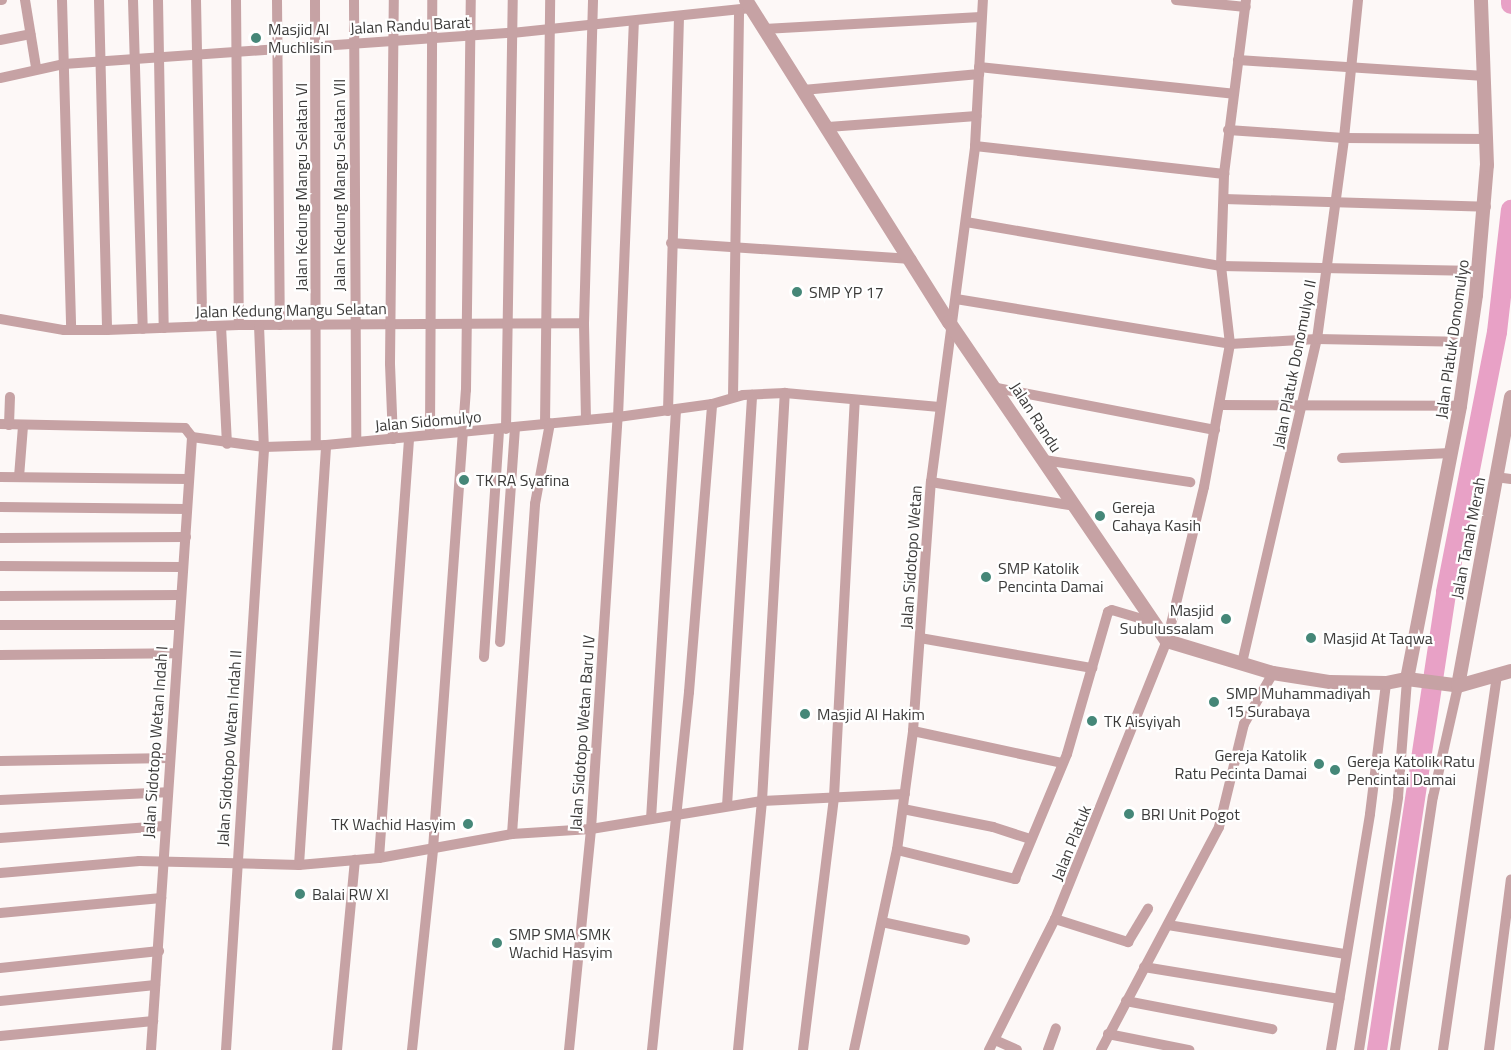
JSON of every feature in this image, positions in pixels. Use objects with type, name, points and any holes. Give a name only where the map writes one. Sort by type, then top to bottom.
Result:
[{"type":"street","points":[[25,0],[36,67]]},
{"type":"street","points":[[62,0],[71,330]]},
{"type":"street","points":[[99,0],[107,330]]},
{"type":"street","points":[[134,0],[143,328]]},
{"type":"street","points":[[158,0],[164,328]]},
{"type":"street","points":[[196,0],[202,326]]},
{"type":"street","points":[[236,0],[239,325]]},
{"type":"street","points":[[277,0],[280,325]]},
{"type":"street","name":"Jalan Kedung Mangu Selatan VI","points":[[299,865],[321,445],[316,325],[315,0]]},
{"type":"street","name":"Jalan Kedung Mangu Selatan VII","points":[[354,0],[356,442]]},
{"type":"street","points":[[393,440],[391,324],[394,0]]},
{"type":"street","points":[[430,435],[432,0]]},
{"type":"street","points":[[412,1050],[433,849],[461,431],[467,324],[471,0]]},
{"type":"street","points":[[500,642],[507,429],[505,325],[513,0]]},
{"type":"street","points":[[513,834],[536,504],[548,423],[546,324],[550,0]]},
{"type":"street","points":[[586,420],[584,323],[593,0]]},
{"type":"street","name":"Jalan Sidotopo Wetan","points":[[854,1050],[897,850],[913,731],[931,482],[949,322],[956,299],[975,146],[983,0]]},
{"type":"street","points":[[1176,0],[1246,4]]},
{"type":"street","name":"Jalan Platuk Donomulyo II","points":[[1242,663],[1317,339],[1344,138],[1358,0]]},
{"type":"street","name":"Jalan Platuk Donomulyo","points":[[1409,679],[1460,406],[1470,342],[1485,207],[1487,139],[1481,0]]},
{"type":"street","name":"Jalan Platuk","points":[[992,1045],[1055,919],[1167,641],[1215,430],[1230,344],[1221,267],[1224,174],[1246,4]]},
{"type":"street","points":[[733,398],[745,6]]},
{"type":"street","name":"Jalan Randu Barat","points":[[0,78],[36,67],[64,64],[550,30],[679,18],[745,6]]},
{"type":"street","name":"Jalan Randu","points":[[745,6],[764,29],[828,127],[949,322],[997,388],[1074,506],[1167,641]]},
{"type":"street","points":[[764,29],[981,17]]},
{"type":"street","points":[[651,819],[672,411],[671,243],[679,18]]},
{"type":"street","name":"Jalan Sidotopo Wetan Baru IV","points":[[569,1050],[591,829],[618,417],[634,22]]},
{"type":"street","points":[[0,40],[30,34]]},
{"type":"street","points":[[1238,60],[1484,76]]},
{"type":"street","points":[[803,90],[979,70],[1234,94]]},
{"type":"street","points":[[828,127],[977,116]]},
{"type":"street","points":[[1228,130],[1344,138],[1487,139]]},
{"type":"street","points":[[975,146],[1224,174]]},
{"type":"street","points":[[1224,199],[1485,207]]},
{"type":"street","points":[[966,222],[1221,267],[1478,271]]},
{"type":"street","points":[[671,243],[911,258]]},
{"type":"street","points":[[956,299],[1230,344],[1317,339],[1470,342]]},
{"type":"street","name":"Jalan Kedung Mangu Selatan","points":[[0,319],[71,330],[239,325],[584,323]]},
{"type":"street","name":"Jalan Sidotopo Wetan Indah II","points":[[226,1050],[264,447],[259,325]]},
{"type":"street","points":[[221,327],[227,444]]},
{"type":"street","points":[[997,388],[1215,430]]},
{"type":"street","points":[[738,1050],[762,801],[785,393]]},
{"type":"street","name":"Jalan Sidomulyo","points":[[23,426],[185,428],[192,437],[227,444],[264,447],[393,440],[461,431],[507,429],[672,411],[733,398],[785,393],[939,407]]},
{"type":"street","points":[[727,806],[752,395]]},
{"type":"street","points":[[10,397],[4,424],[23,426],[20,477]]},
{"type":"street","points":[[803,1050],[834,797],[855,401]]},
{"type":"street","points":[[652,1050],[712,404]]},
{"type":"street","points":[[1220,405],[1302,408],[1460,406]]},
{"type":"street","name":"Jalan Tanah Merah","points":[[1456,686],[1510,405]]},
{"type":"street","points":[[484,657],[507,429]]},
{"type":"street","name":"Jalan Sidotopo Wetan Indah I","points":[[151,1050],[159,951],[164,826],[192,437]]},
{"type":"street","points":[[379,858],[409,438]]},
{"type":"street","points":[[1342,458],[1451,453]]},
{"type":"street","points":[[1044,459],[1190,482]]},
{"type":"street","points":[[0,477],[188,479]]},
{"type":"street","points":[[1496,477],[1511,479]]},
{"type":"street","points":[[931,482],[1074,506]]},
{"type":"street","points":[[0,507],[187,509]]},
{"type":"street","points":[[0,538],[186,537]]},
{"type":"street","points":[[0,566],[182,567]]},
{"type":"street","points":[[0,596],[180,596]]},
{"type":"street","points":[[897,850],[1012,881],[1062,763],[1108,612],[1118,612],[1152,622]]},
{"type":"street","points":[[0,625],[178,626]]},
{"type":"street","points":[[920,638],[1092,668]]},
{"type":"street","points":[[1167,641],[1273,673],[1330,682],[1386,683],[1409,679],[1456,686],[1511,671]]},
{"type":"street","points":[[0,655],[177,653]]},
{"type":"street","points":[[1101,1050],[1219,827],[1244,724],[1273,673]]},
{"type":"street","points":[[1443,1050],[1497,676]]},
{"type":"street","points":[[1359,1050],[1398,797],[1409,679]]},
{"type":"street","points":[[1331,1050],[1386,683]]},
{"type":"street","points":[[1395,1050],[1433,797],[1456,686]]},
{"type":"street","points":[[913,731],[1062,763]]},
{"type":"street","points":[[0,761],[170,758]]},
{"type":"street","points":[[0,800],[167,792]]},
{"type":"street","points":[[0,873],[162,862],[237,866],[299,865],[379,858],[513,834],[591,829],[762,801],[904,794]]},
{"type":"street","points":[[903,809],[993,827],[1030,839]]},
{"type":"street","points":[[0,838],[164,826]]},
{"type":"street","points":[[337,1050],[354,860]]},
{"type":"street","points":[[1490,1050],[1511,879]]},
{"type":"street","points":[[0,913],[161,898]]},
{"type":"street","points":[[1055,919],[1128,942],[1148,909]]},
{"type":"street","points":[[882,922],[964,940]]},
{"type":"street","points":[[1168,925],[1346,954]]},
{"type":"street","points":[[0,968],[159,951]]},
{"type":"street","points":[[1144,967],[1339,999]]},
{"type":"street","points":[[0,1001],[155,985]]},
{"type":"street","points":[[1126,1000],[1272,1029]]},
{"type":"street","points":[[0,1036],[153,1021]]},
{"type":"street","points":[[1048,1050],[1056,1028]]},
{"type":"street","points":[[1108,1034],[1189,1050]]},
{"type":"street","points":[[992,1045],[1017,1050]]},
{"type":"waterway","points":[[1377,1050],[1446,592],[1497,332],[1511,210]]},
{"type":"place","name":"Masjid Al Muchlisin","points":[[256,38]]},
{"type":"place","name":"SMP YP 17","points":[[797,292]]},
{"type":"place","name":"TK RA Syafina","points":[[464,480]]},
{"type":"place","name":"Gereja Cahaya Kasih","points":[[1100,516]]},
{"type":"place","name":"SMP Katolik Pencinta Damai","points":[[986,577]]},
{"type":"place","name":"Masjid Subulussalam","points":[[1226,619]]},
{"type":"place","name":"Masjid At Taqwa","points":[[1311,638]]},
{"type":"place","name":"SMP Muhammadiyah 15 Surabaya","points":[[1214,702]]},
{"type":"place","name":"Masjid Al Hakim","points":[[805,714]]},
{"type":"place","name":"TK Aisyiyah","points":[[1092,721]]},
{"type":"place","name":"Gereja Katolik Ratu Pecinta Damai","points":[[1319,764]]},
{"type":"place","name":"Gereja Katolik Ratu Pencintai Damai","points":[[1335,770]]},
{"type":"place","name":"BRI Unit Pogot","points":[[1129,814]]},
{"type":"place","name":"TK Wachid Hasyim","points":[[468,824]]},
{"type":"place","name":"Balai RW XI","points":[[300,894]]},
{"type":"place","name":"SMP SMA SMK Wachid Hasyim","points":[[497,943]]}]
